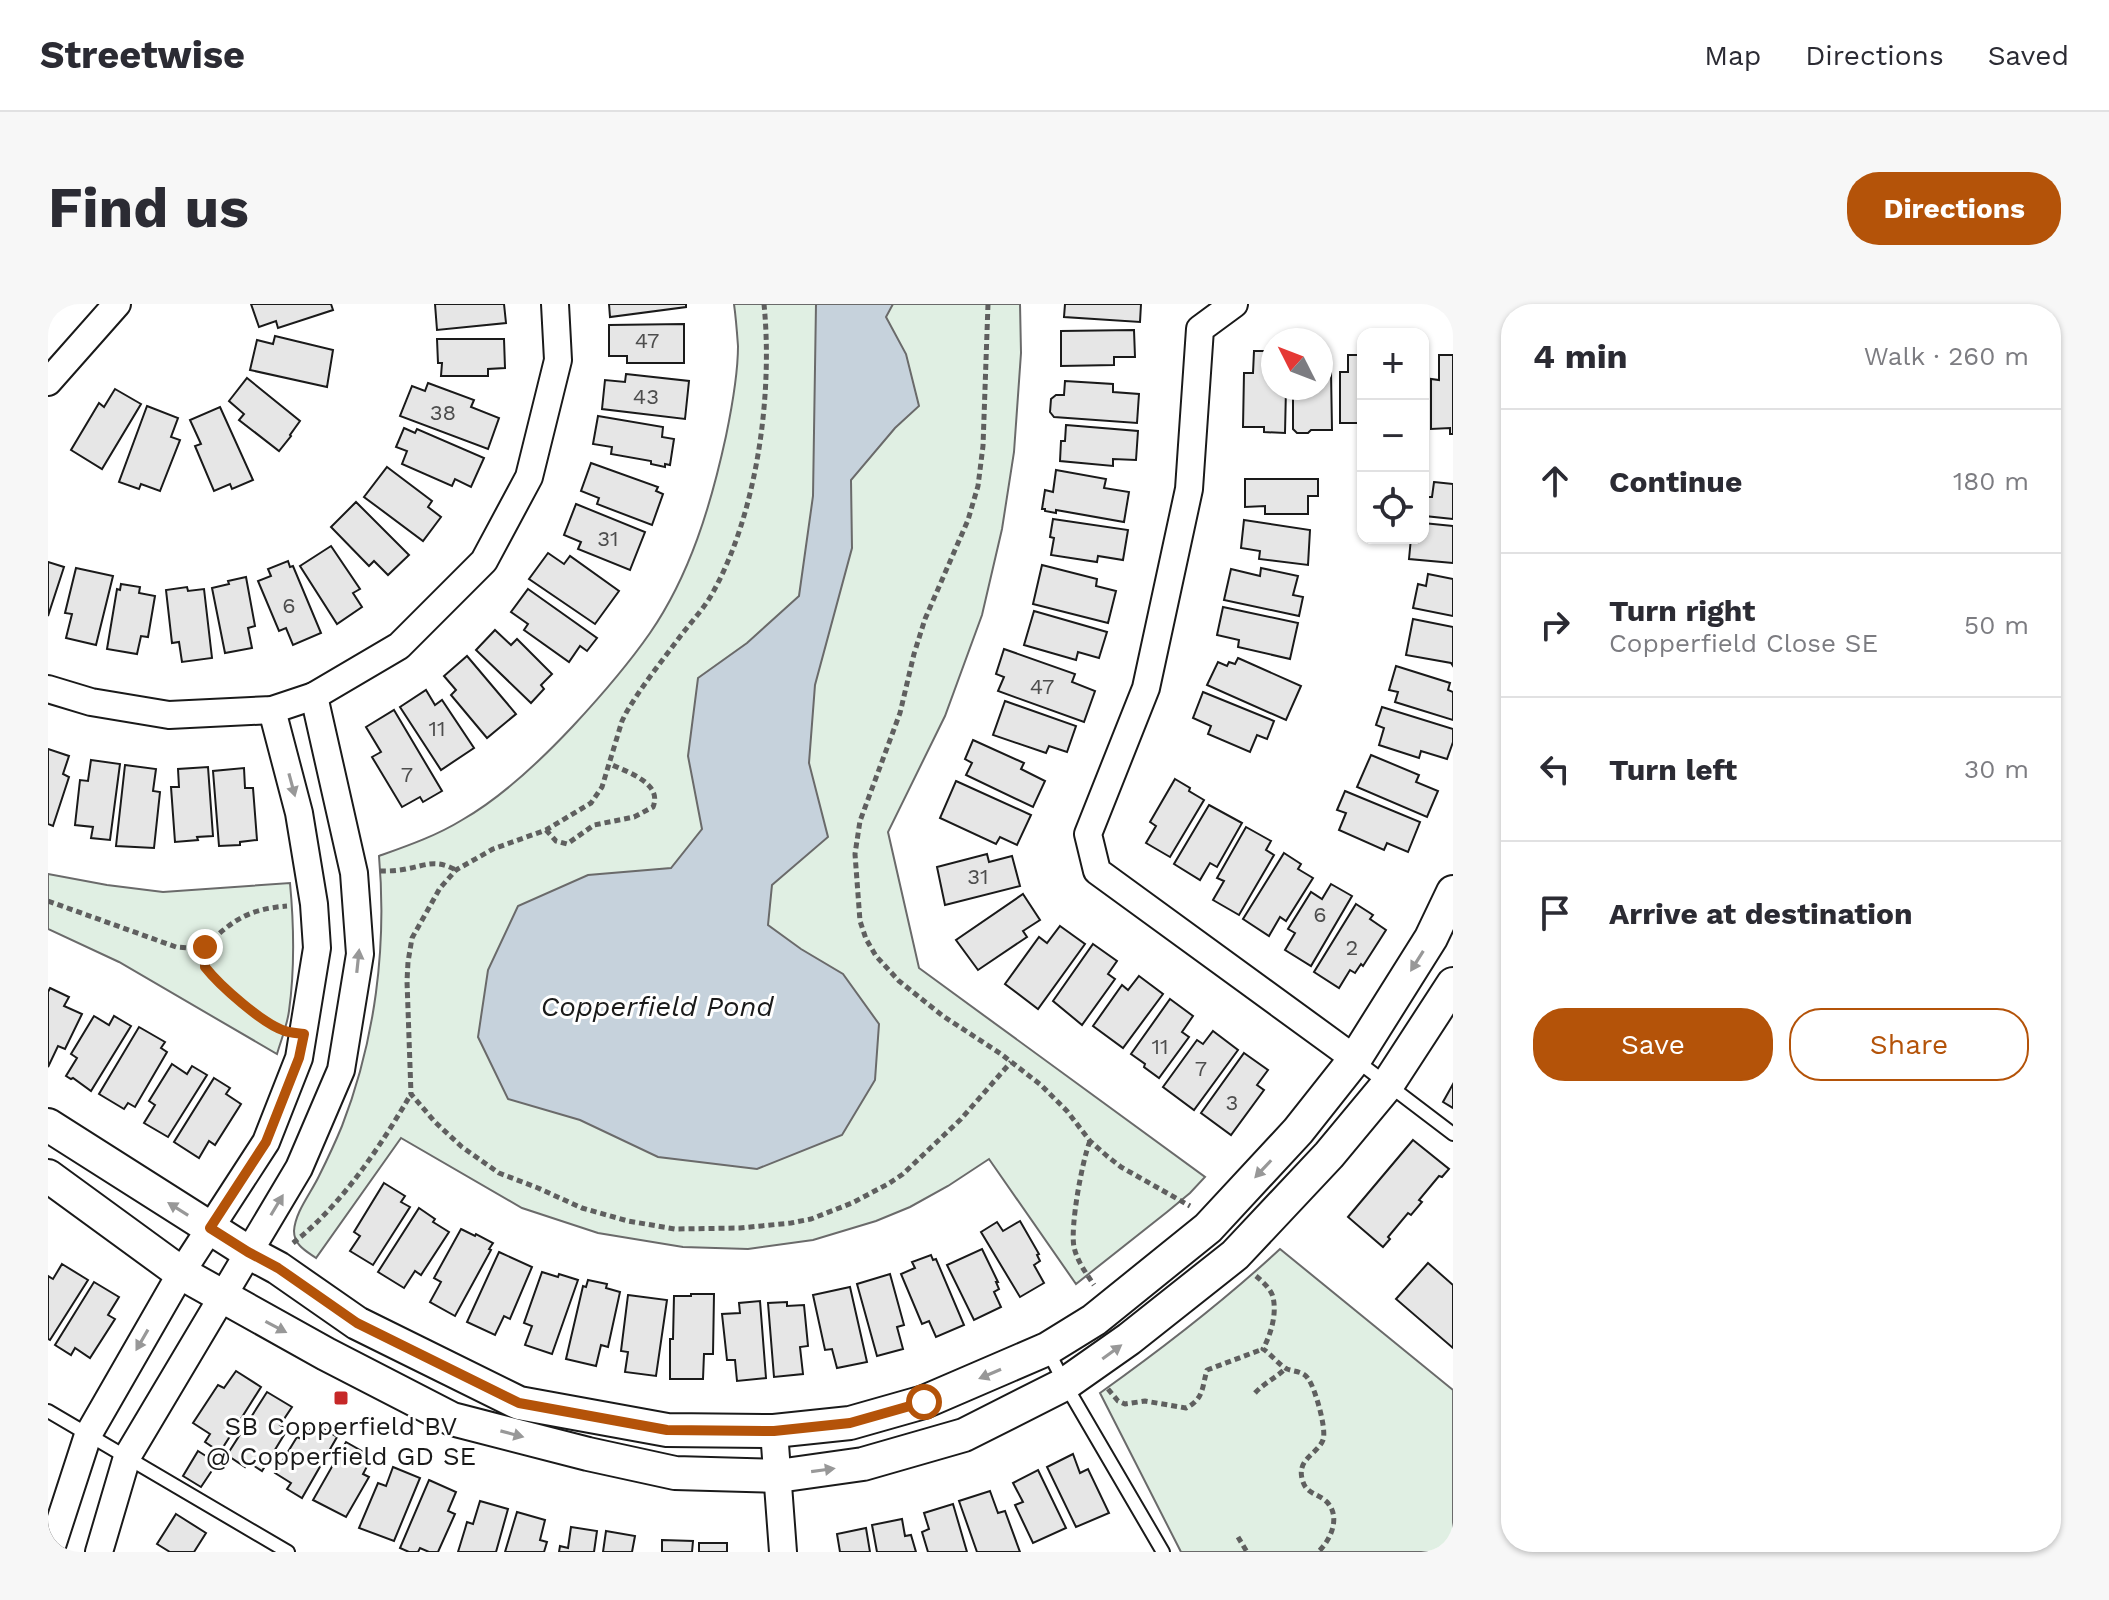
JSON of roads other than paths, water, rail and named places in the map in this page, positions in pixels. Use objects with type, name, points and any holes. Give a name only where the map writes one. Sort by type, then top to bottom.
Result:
[{"type":"street","points":[[48,382],[117,304]]},
{"type":"street","points":[[48,689],[91,702],[169,715],[272,710],[314,696],[399,646],[484,561],[529,477],[558,360],[555,304]]},
{"type":"street","points":[[1234,304],[1200,329],[1189,489],[1146,688],[1088,834],[1097,871],[1355,1059]]},
{"type":"street","points":[[99,1552],[127,1457],[299,1168],[341,1070],[360,954],[354,873],[314,696]]},
{"type":"street","points":[[50,1552],[88,1435],[181,1273],[266,1142],[299,1058],[317,948],[314,904],[299,813],[272,710]]},
{"type":"street","points":[[48,1125],[278,1268],[357,1323],[519,1403],[667,1430],[774,1431],[850,1423],[924,1402],[1047,1349],[1094,1320],[1214,1221],[1298,1131],[1355,1059],[1431,938],[1453,892]]},
{"type":"street","points":[[48,1176],[181,1273],[326,1354],[452,1419],[675,1473],[778,1476],[863,1464],[964,1435],[1065,1384],[1093,1365],[1235,1255],[1329,1155],[1388,1084],[1453,984]]},
{"type":"street","points":[[774,1431],[783,1552]]},
{"type":"lane","points":[[1355,1059],[1453,1134]]},
{"type":"lane","points":[[1047,1349],[1163,1552]]},
{"type":"lane","points":[[48,1411],[288,1552]]},
{"type":"water","name":"Copperfield Pond","points":[[816,304],[893,304],[886,317],[906,354],[919,406],[895,428],[851,480],[852,548],[815,685],[809,763],[828,837],[772,885],[768,925],[843,974],[879,1024],[875,1080],[842,1135],[757,1169],[658,1157],[580,1120],[508,1099],[478,1037],[488,970],[518,906],[588,875],[671,868],[702,829],[688,756],[698,678],[747,643],[799,596],[813,496]]},
{"type":"place","name":"SB Copperfield BV @ Copperfield GD SE","points":[[341,1398]]}]
